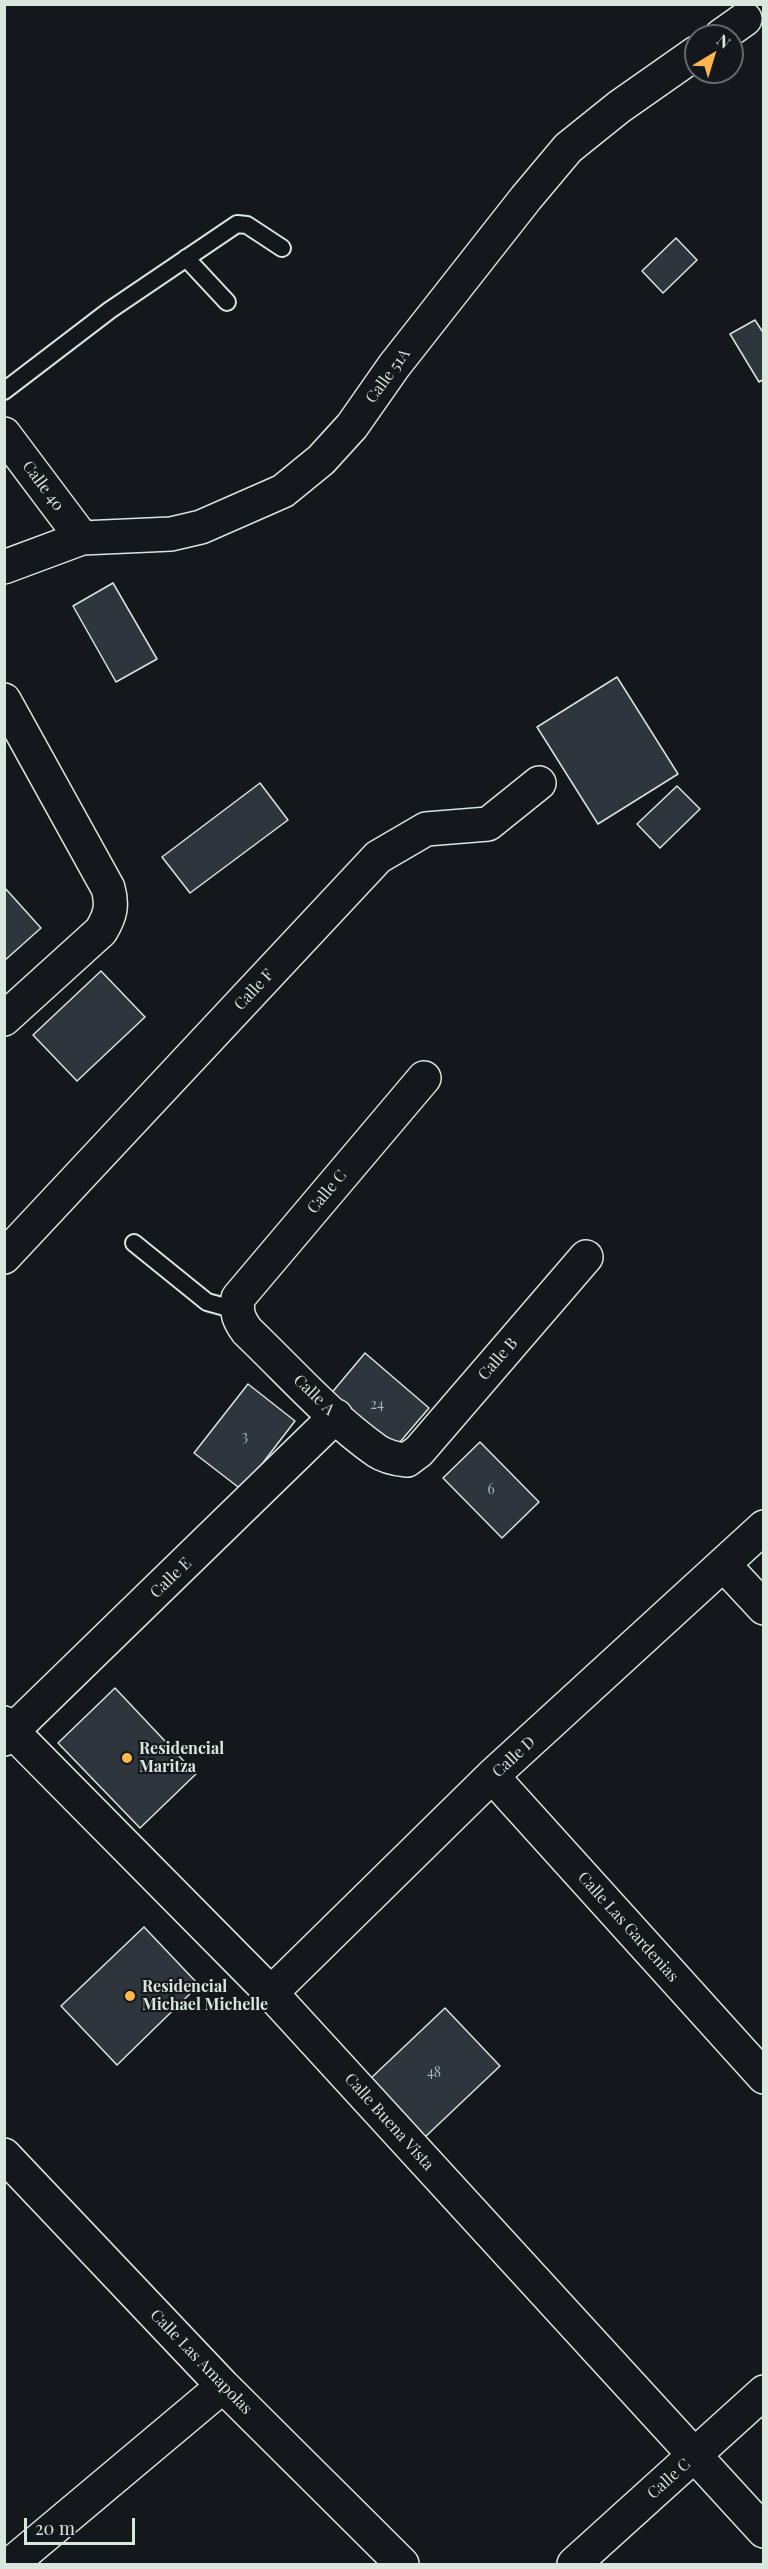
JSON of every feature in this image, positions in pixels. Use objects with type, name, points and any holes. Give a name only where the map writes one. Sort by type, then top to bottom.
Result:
[{"type":"street","name":"Calle 51A","points":[[4,567],[81,538],[171,534],[201,527],[283,491],[321,460],[352,426],[394,366],[568,148],[619,107],[684,61]]},
{"type":"street","name":"Calle 40","points":[[4,434],[81,538]]},
{"type":"street","points":[[4,700],[108,888],[112,902],[110,917],[101,931],[4,1019]]},
{"type":"street","name":"Calle F","points":[[4,1257],[378,857],[426,829],[488,824],[539,783]]},
{"type":"street","name":"Calle C","points":[[236,1310],[238,1298],[245,1288],[424,1078]]},
{"type":"street","name":"Calle B","points":[[408,1460],[419,1451],[586,1257]]},
{"type":"street","name":"Calle A","points":[[236,1310],[239,1320],[248,1331],[336,1416],[378,1451],[392,1458],[408,1460]]},
{"type":"street","name":"Calle E","points":[[7,1731],[336,1416]]},
{"type":"street","name":"Calle D","points":[[271,1993],[492,1776],[764,1527]]},
{"type":"street","points":[[724,1565],[764,1608]]},
{"type":"street","name":"Calle Buena Vista","points":[[7,1731],[271,1993],[764,2531]]},
{"type":"street","name":"Calle Las Gardenias","points":[[492,1776],[764,2077]]},
{"type":"street","name":"Calle Las Amapolas","points":[[4,2155],[223,2386],[402,2565]]},
{"type":"street","points":[[11,2565],[223,2386]]},
{"type":"street","name":"Calle C","points":[[574,2565],[764,2392]]},
{"type":"lane","points":[[4,392],[110,310],[237,224],[247,225],[282,248]]},
{"type":"lane","points":[[186,258],[227,302]]},
{"type":"lane","points":[[135,1243],[207,1302],[236,1310]]},
{"type":"building","points":[[676,238],[697,260],[663,293],[642,271]]},
{"type":"building","points":[[755,320],[764,334],[764,379],[759,382],[730,334]]},
{"type":"building","points":[[113,583],[157,659],[116,682],[73,606]]},
{"type":"building","points":[[617,677],[678,774],[598,824],[537,727]]},
{"type":"building","points":[[260,783],[288,820],[190,893],[162,857]]},
{"type":"building","points":[[677,786],[700,809],[660,848],[637,824]]},
{"type":"building","points":[[4,887],[41,928],[4,961]]},
{"type":"building","points":[[101,971],[145,1017],[77,1081],[33,1035]]},
{"type":"building","points":[[365,1353],[429,1408],[388,1456],[324,1402]]},
{"type":"building","points":[[248,1384],[295,1421],[242,1490],[194,1453]]},
{"type":"building","points":[[480,1442],[539,1502],[502,1538],[443,1478]]},
{"type":"building","name":"Residencial Maritza","points":[[115,1688],[196,1774],[140,1828],[58,1743]]},
{"type":"building","name":"Residencial Michael Michelle","points":[[144,1927],[199,1985],[117,2065],[61,2006]]},
{"type":"building","points":[[445,2008],[500,2066],[424,2138],[369,2080]]},
{"type":"place","name":"Residencial Maritza","points":[[127,1758]]},
{"type":"place","name":"Residencial Michael Michelle","points":[[130,1996]]}]
